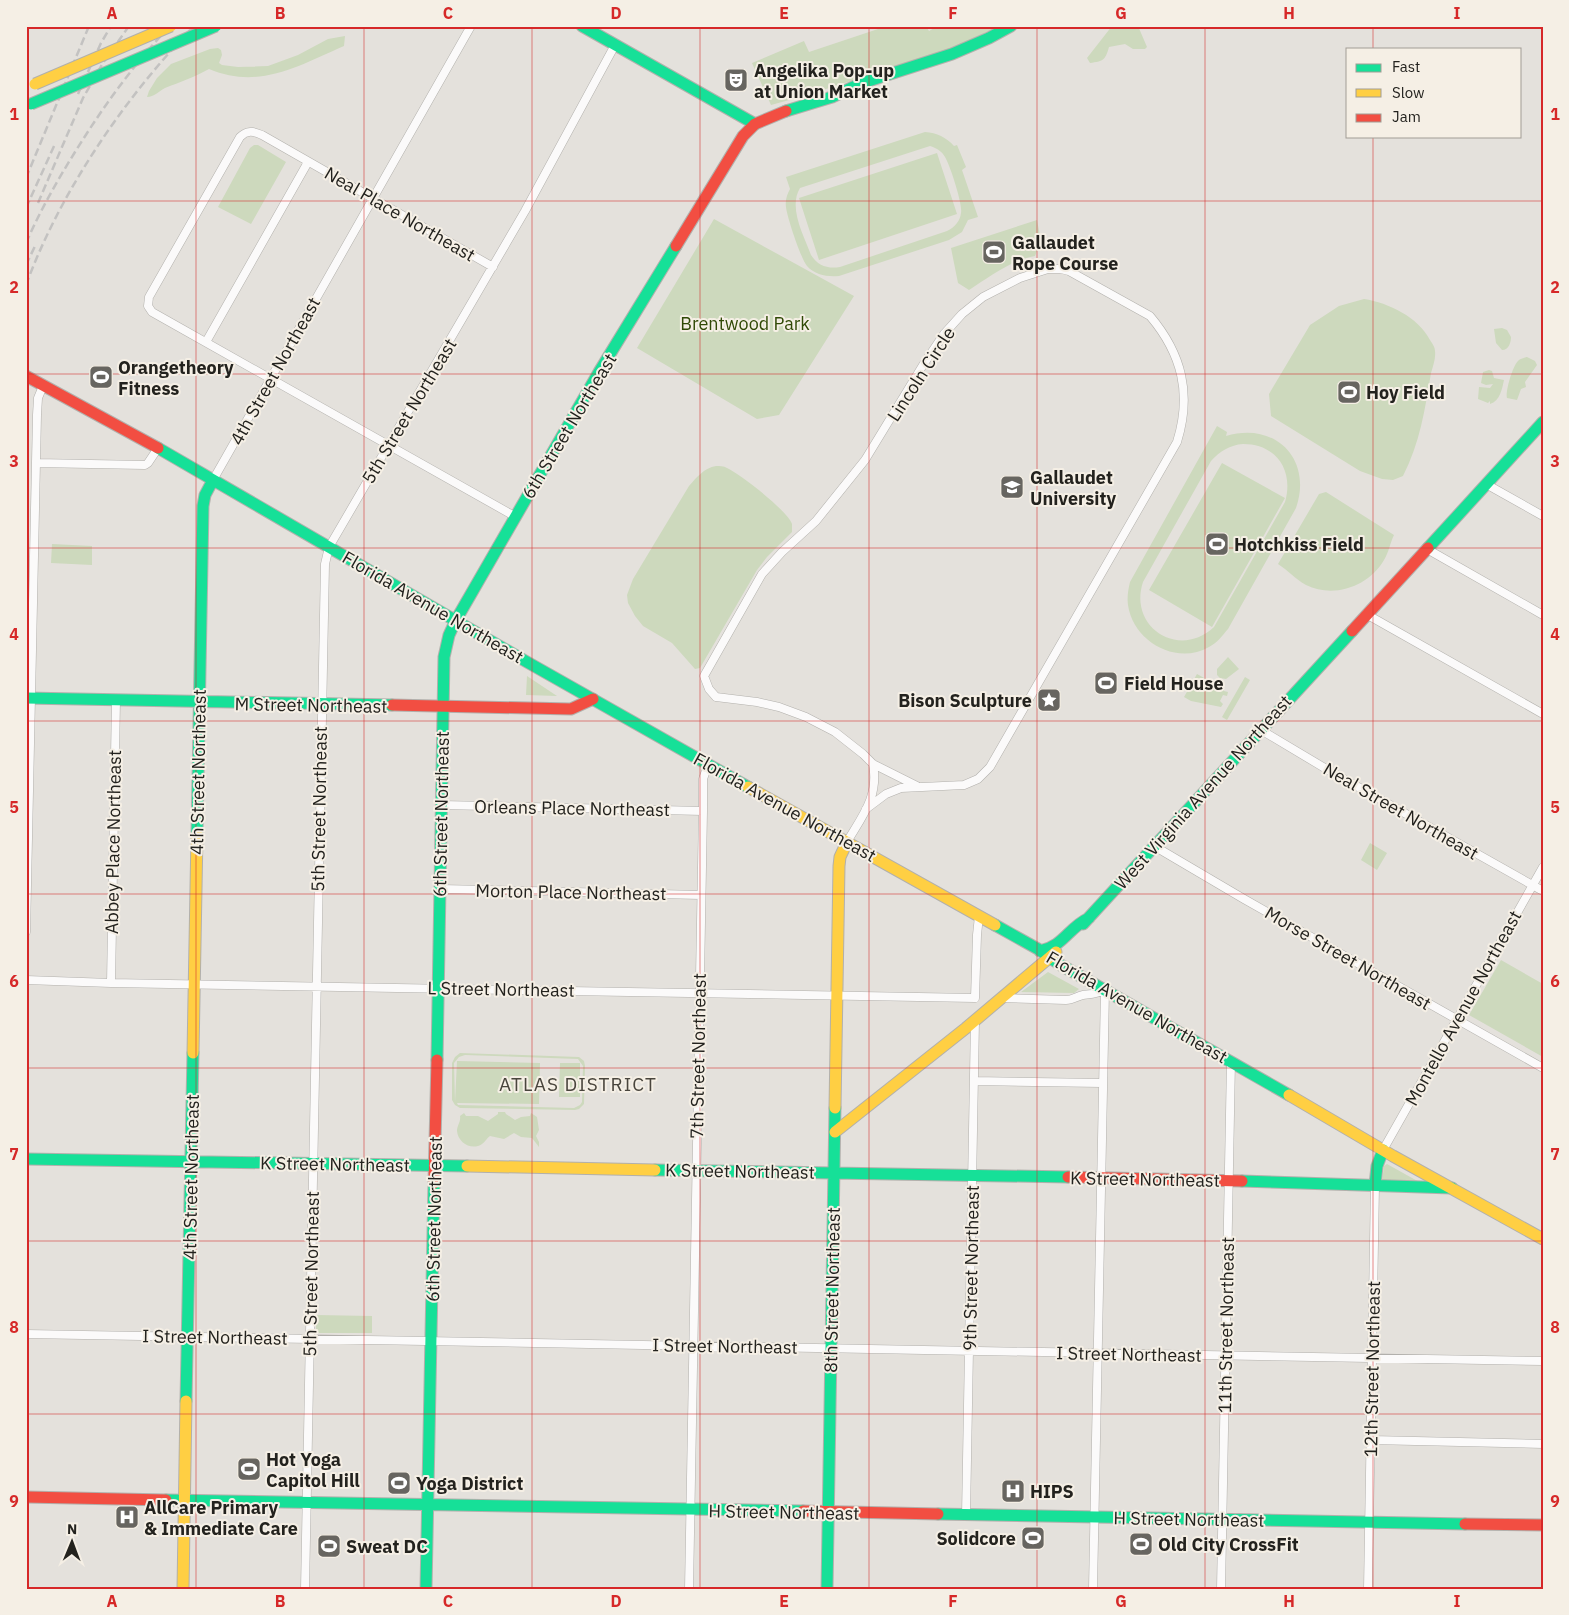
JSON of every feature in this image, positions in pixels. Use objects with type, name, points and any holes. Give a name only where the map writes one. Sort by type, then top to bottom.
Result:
[{"type":"main road","points":[[35,84],[171,26]]},
{"type":"main road","points":[[32,104],[216,26]]},
{"type":"main road","points":[[582,26],[754,124],[774,115],[832,97],[862,84],[952,54],[1011,26]]},
{"type":"main road","name":"6th Street Northeast","points":[[426,1589],[445,651],[456,620],[599,372],[743,136],[754,124]]},
{"type":"main road","name":"Florida Avenue Northeast","points":[[26,376],[158,448],[592,699],[979,916],[1105,990],[1335,1120],[1383,1150],[1543,1239]]},
{"type":"main road","name":"West Virginia Avenue Northeast","points":[[835,1132],[1002,998],[1045,954],[1060,949],[1543,422]]},
{"type":"main road","name":"4th Street Northeast","points":[[183,1589],[203,506],[205,495],[213,480]]},
{"type":"main road","name":"M Street Northeast","points":[[28,698],[200,703],[571,709],[592,699]]},
{"type":"main road","name":"8th Street Northeast","points":[[827,1589],[839,866],[840,857],[847,842]]},
{"type":"main road","name":"12th Street Northeast","points":[[1375,1185],[1383,1150]]},
{"type":"main road","name":"K Street Northeast","points":[[26,1159],[973,1175],[1453,1188]]},
{"type":"main road","name":"H Street Northeast","points":[[26,1497],[1543,1525]]},
{"type":"street","name":"4th Street Northeast","points":[[213,480],[472,26]]},
{"type":"street","name":"5th Street Northeast","points":[[306,1589],[325,564],[329,547],[493,267],[615,45]]},
{"type":"street","name":"Neal Place Northeast","points":[[308,162],[206,342],[150,311],[148,306],[149,297],[240,137],[247,132],[262,135],[493,267]]},
{"type":"street","name":"Lincoln Circle","points":[[866,809],[886,794],[901,788],[964,785],[978,779],[990,767],[1177,442],[1182,426],[1185,400],[1181,373],[1173,349],[1150,316],[1072,272],[1061,269],[1048,269],[1020,278],[983,297],[962,314],[944,334],[865,460],[816,521],[782,552],[762,574],[704,676],[708,689],[716,697],[757,702],[779,707],[806,717],[835,732],[873,764],[917,786]]},
{"type":"street","points":[[206,342],[516,517]]},
{"type":"street","points":[[26,932],[28,698],[38,398],[43,386]]},
{"type":"street","points":[[36,463],[145,465],[158,448]]},
{"type":"street","points":[[1486,484],[1543,516]]},
{"type":"street","points":[[1426,549],[1543,616]]},
{"type":"street","points":[[1366,614],[1543,714]]},
{"type":"street","name":"Abbey Place Northeast","points":[[110,983],[116,700]]},
{"type":"street","name":"Neal Street Northeast","points":[[1261,730],[1543,892]]},
{"type":"street","name":"Lincoln Circle","points":[[847,842],[866,809],[874,790],[875,775],[873,764]]},
{"type":"street","name":"7th Street Northeast","points":[[689,1589],[703,779],[708,765]]},
{"type":"street","name":"Orleans Place Northeast","points":[[441,806],[703,811]]},
{"type":"street","name":"Morse Street Northeast","points":[[1154,846],[1543,1068]]},
{"type":"street","name":"Montello Avenue Northeast","points":[[1383,1150],[1543,867]]},
{"type":"street","name":"Morton Place Northeast","points":[[440,889],[701,895]]},
{"type":"street","name":"L Street Northeast","points":[[26,980],[975,998],[976,935],[979,916]]},
{"type":"street","points":[[1002,998],[1066,1000],[1096,994],[1105,990],[1093,1589]]},
{"type":"street","name":"9th Street Northeast","points":[[966,1515],[975,1020]]},
{"type":"street","name":"11th Street Northeast","points":[[1221,1589],[1231,1061]]},
{"type":"street","points":[[974,1081],[1102,1083]]},
{"type":"street","name":"12th Street Northeast","points":[[1368,1589],[1375,1185]]},
{"type":"street","name":"I Street Northeast","points":[[26,1334],[1543,1361]]},
{"type":"street","points":[[1371,1440],[1543,1444]]},
{"type":"green space","points":[[887,26],[926,26],[929,31],[938,26],[999,26],[951,49],[771,105],[752,63],[804,41],[809,52]]},
{"type":"green space","points":[[1112,26],[1138,26],[1147,47],[1145,49],[1133,49],[1125,44],[1109,47],[1103,59],[1090,63],[1087,58]]},
{"type":"green space","points":[[345,36],[344,46],[278,73],[245,77],[227,75],[209,69],[147,97],[157,78],[171,64],[210,49],[218,48],[221,50],[222,55],[219,63],[222,65],[238,67],[268,66],[298,55],[328,39]]},
{"type":"green space","points":[[925,132],[933,133],[941,136],[954,146],[957,145],[966,167],[962,170],[978,217],[968,220],[962,232],[949,240],[839,276],[826,276],[810,269],[801,255],[787,212],[786,200],[790,189],[786,177]],"holes":[[[930,146],[939,150],[944,155],[956,185],[961,213],[960,219],[955,226],[947,231],[840,267],[831,268],[817,262],[811,255],[798,222],[796,204],[800,188]]]},
{"type":"green space","points":[[258,145],[286,162],[251,224],[218,207],[250,148]]},
{"type":"green space","points":[[937,153],[957,214],[819,260],[799,198]]},
{"type":"green space","name":"Brentwood Park","points":[[714,219],[854,296],[779,415],[757,419],[637,348]]},
{"type":"green space","name":"Gallaudet Rope Course","points":[[1037,220],[1041,241],[1035,256],[1009,265],[969,290],[958,283],[951,248]]},
{"type":"green space","name":"Hoy Field","points":[[1364,299],[1402,312],[1425,332],[1435,350],[1435,359],[1424,413],[1414,451],[1403,476],[1393,480],[1382,479],[1360,471],[1271,416],[1269,394],[1310,325],[1339,306]]},
{"type":"green space","points":[[1502,328],[1507,330],[1511,337],[1508,347],[1504,350],[1496,343],[1494,329]]},
{"type":"green space","points":[[1527,357],[1535,361],[1537,365],[1525,382],[1526,387],[1521,389],[1517,400],[1507,398],[1508,384],[1514,367],[1519,360]]},
{"type":"green space","points":[[1492,371],[1494,378],[1504,380],[1498,397],[1490,404],[1490,401],[1488,403],[1478,399],[1479,387],[1490,388],[1493,384],[1486,385],[1481,383],[1483,372]]},
{"type":"green space","points":[[1217,426],[1227,432],[1226,436],[1244,433],[1260,434],[1274,439],[1286,448],[1294,460],[1299,474],[1300,490],[1296,508],[1228,629],[1217,641],[1209,647],[1196,652],[1183,654],[1170,652],[1158,647],[1138,629],[1132,618],[1128,602],[1130,582]],"holes":[[[1243,444],[1255,445],[1274,454],[1285,470],[1287,480],[1285,502],[1214,627],[1200,636],[1186,640],[1172,639],[1160,634],[1150,625],[1143,613],[1140,598],[1143,582],[1211,461],[1222,451],[1230,447]]]},
{"type":"green space","name":"Hotchkiss Field","points":[[1222,463],[1285,498],[1212,627],[1149,590]]},
{"type":"green space","points":[[716,466],[724,467],[733,472],[773,502],[789,518],[792,524],[792,532],[757,570],[700,668],[695,669],[672,643],[643,626],[628,603],[627,595],[633,579],[689,486],[704,471]]},
{"type":"green space","points":[[1326,492],[1394,535],[1386,557],[1369,577],[1350,588],[1328,591],[1306,585],[1278,564],[1319,494]]},
{"type":"green space","points":[[52,544],[92,546],[92,565],[51,563]]},
{"type":"green space","points":[[1228,657],[1239,669],[1226,679],[1220,678],[1217,675],[1217,669]]},
{"type":"green space","points":[[1197,674],[1228,692],[1227,696],[1223,695],[1220,701],[1223,704],[1221,707],[1191,701],[1184,697]]},
{"type":"green space","points":[[527,676],[557,696],[526,695]]},
{"type":"green space","points":[[1245,677],[1250,680],[1227,720],[1222,717]]},
{"type":"green space","points":[[1370,843],[1387,853],[1377,870],[1361,860]]},
{"type":"green space","points":[[1501,960],[1543,984],[1543,1057],[1469,1015]]},
{"type":"green space","points":[[1048,972],[1079,989],[1074,993],[1021,992]]},
{"type":"green space","points":[[460,1053],[579,1057],[584,1061],[585,1066],[584,1104],[575,1110],[460,1108],[452,1100],[452,1063]],"holes":[[[465,1055],[578,1059],[583,1066],[582,1102],[574,1108],[458,1105],[457,1103],[539,1104],[540,1063],[457,1061],[455,1102],[454,1063],[459,1057]]]},
{"type":"green space","points":[[560,1063],[580,1063],[580,1097],[559,1097]]},
{"type":"green space","points":[[498,1112],[505,1112],[515,1120],[530,1116],[531,1113],[537,1117],[539,1130],[536,1136],[539,1147],[532,1138],[521,1137],[514,1133],[504,1139],[490,1136],[482,1144],[474,1147],[466,1145],[460,1139],[457,1129],[460,1116],[464,1113],[466,1116],[478,1116],[488,1121]]},
{"type":"green space","points":[[1387,1164],[1421,1183],[1382,1182],[1384,1166]]},
{"type":"green space","points":[[316,1315],[372,1316],[372,1333],[319,1333],[316,1329]]},
{"type":"railway","points":[[26,178],[89,26]]},
{"type":"railway","points":[[78,94],[101,43],[111,26]]},
{"type":"railway","points":[[38,203],[83,98],[103,63],[129,26]]},
{"type":"railway","points":[[26,243],[55,185],[96,119],[131,71],[170,26]]},
{"type":"railway","points":[[26,285],[57,215],[97,147],[143,83],[194,26]]},
{"type":"railway","points":[[26,208],[55,144]]},
{"type":"railway","points":[[26,265],[35,246]]},
{"type":"traffic: fast","points":[[31,104],[216,26]]},
{"type":"traffic: fast","points":[[582,26],[755,124]]},
{"type":"traffic: fast","points":[[786,111],[832,97],[862,83],[952,54],[1011,26]]},
{"type":"traffic: fast","points":[[456,620],[599,372],[676,246]]},
{"type":"traffic: fast","points":[[1428,548],[1543,422]]},
{"type":"traffic: fast","points":[[158,448],[527,662],[748,787]]},
{"type":"traffic: fast","points":[[197,834],[203,506],[205,495],[213,480]]},
{"type":"traffic: fast","points":[[437,1060],[444,657],[449,635],[456,620]]},
{"type":"traffic: fast","points":[[1083,924],[1352,631]]},
{"type":"traffic: fast","points":[[26,698],[392,705]]},
{"type":"traffic: fast","points":[[1040,951],[1048,949],[1061,941],[1089,918]]},
{"type":"traffic: fast","points":[[995,925],[1038,949],[1059,964],[1289,1095]]},
{"type":"traffic: fast","points":[[186,1401],[193,1053]]},
{"type":"traffic: fast","points":[[827,1589],[835,1108]]},
{"type":"traffic: fast","points":[[1375,1185],[1377,1166],[1383,1150]]},
{"type":"traffic: fast","points":[[26,1159],[467,1166]]},
{"type":"traffic: fast","points":[[655,1170],[1068,1177]]},
{"type":"traffic: fast","points":[[1242,1181],[1452,1188]]},
{"type":"traffic: fast","points":[[426,1589],[434,1183]]},
{"type":"traffic: fast","points":[[166,1500],[803,1511]]},
{"type":"traffic: fast","points":[[938,1514],[1465,1524]]},
{"type":"traffic: slow","points":[[35,84],[171,26]]},
{"type":"traffic: slow","points":[[748,787],[995,925]]},
{"type":"traffic: slow","points":[[193,1053],[197,834]]},
{"type":"traffic: slow","points":[[835,1108],[839,866],[840,857],[847,842]]},
{"type":"traffic: slow","points":[[835,1132],[966,1028],[1056,952]]},
{"type":"traffic: slow","points":[[1289,1095],[1393,1156],[1543,1239]]},
{"type":"traffic: slow","points":[[467,1166],[655,1170]]},
{"type":"traffic: slow","points":[[183,1589],[186,1401]]},
{"type":"traffic: jam","points":[[676,246],[743,136],[755,124],[786,111]]},
{"type":"traffic: jam","points":[[26,376],[158,448]]},
{"type":"traffic: jam","points":[[1352,631],[1428,548]]},
{"type":"traffic: jam","points":[[392,705],[571,709],[593,699]]},
{"type":"traffic: jam","points":[[434,1183],[437,1060]]},
{"type":"traffic: jam","points":[[1068,1177],[1242,1181]]},
{"type":"traffic: jam","points":[[26,1497],[166,1500]]},
{"type":"traffic: jam","points":[[803,1511],[938,1514]]},
{"type":"traffic: jam","points":[[1465,1524],[1543,1525]]},
{"type":"place","name":"Angelika Pop-up at Union Market","points":[[736,80]]},
{"type":"place","name":"Gallaudet Rope Course","points":[[994,252]]},
{"type":"place","name":"Orangetheory Fitness","points":[[101,377]]},
{"type":"place","name":"Hoy Field","points":[[1349,392]]},
{"type":"place","name":"Gallaudet University","points":[[1012,487]]},
{"type":"place","name":"Hotchkiss Field","points":[[1217,544]]},
{"type":"place","name":"Field House","points":[[1106,683]]},
{"type":"place","name":"Bison Sculpture","points":[[1049,700]]},
{"type":"place","name":"Hot Yoga Capitol Hill","points":[[249,1469]]},
{"type":"place","name":"Yoga District","points":[[399,1483]]},
{"type":"place","name":"HIPS","points":[[1013,1491]]},
{"type":"place","name":"AllCare Primary & Immediate Care","points":[[127,1517]]},
{"type":"place","name":"Solidcore","points":[[1033,1538]]},
{"type":"place","name":"Old City CrossFit","points":[[1141,1544]]},
{"type":"place","name":"Sweat DC","points":[[329,1546]]},
{"type":"district","name":"ATLAS DISTRICT","points":[[578,1084]]}]
